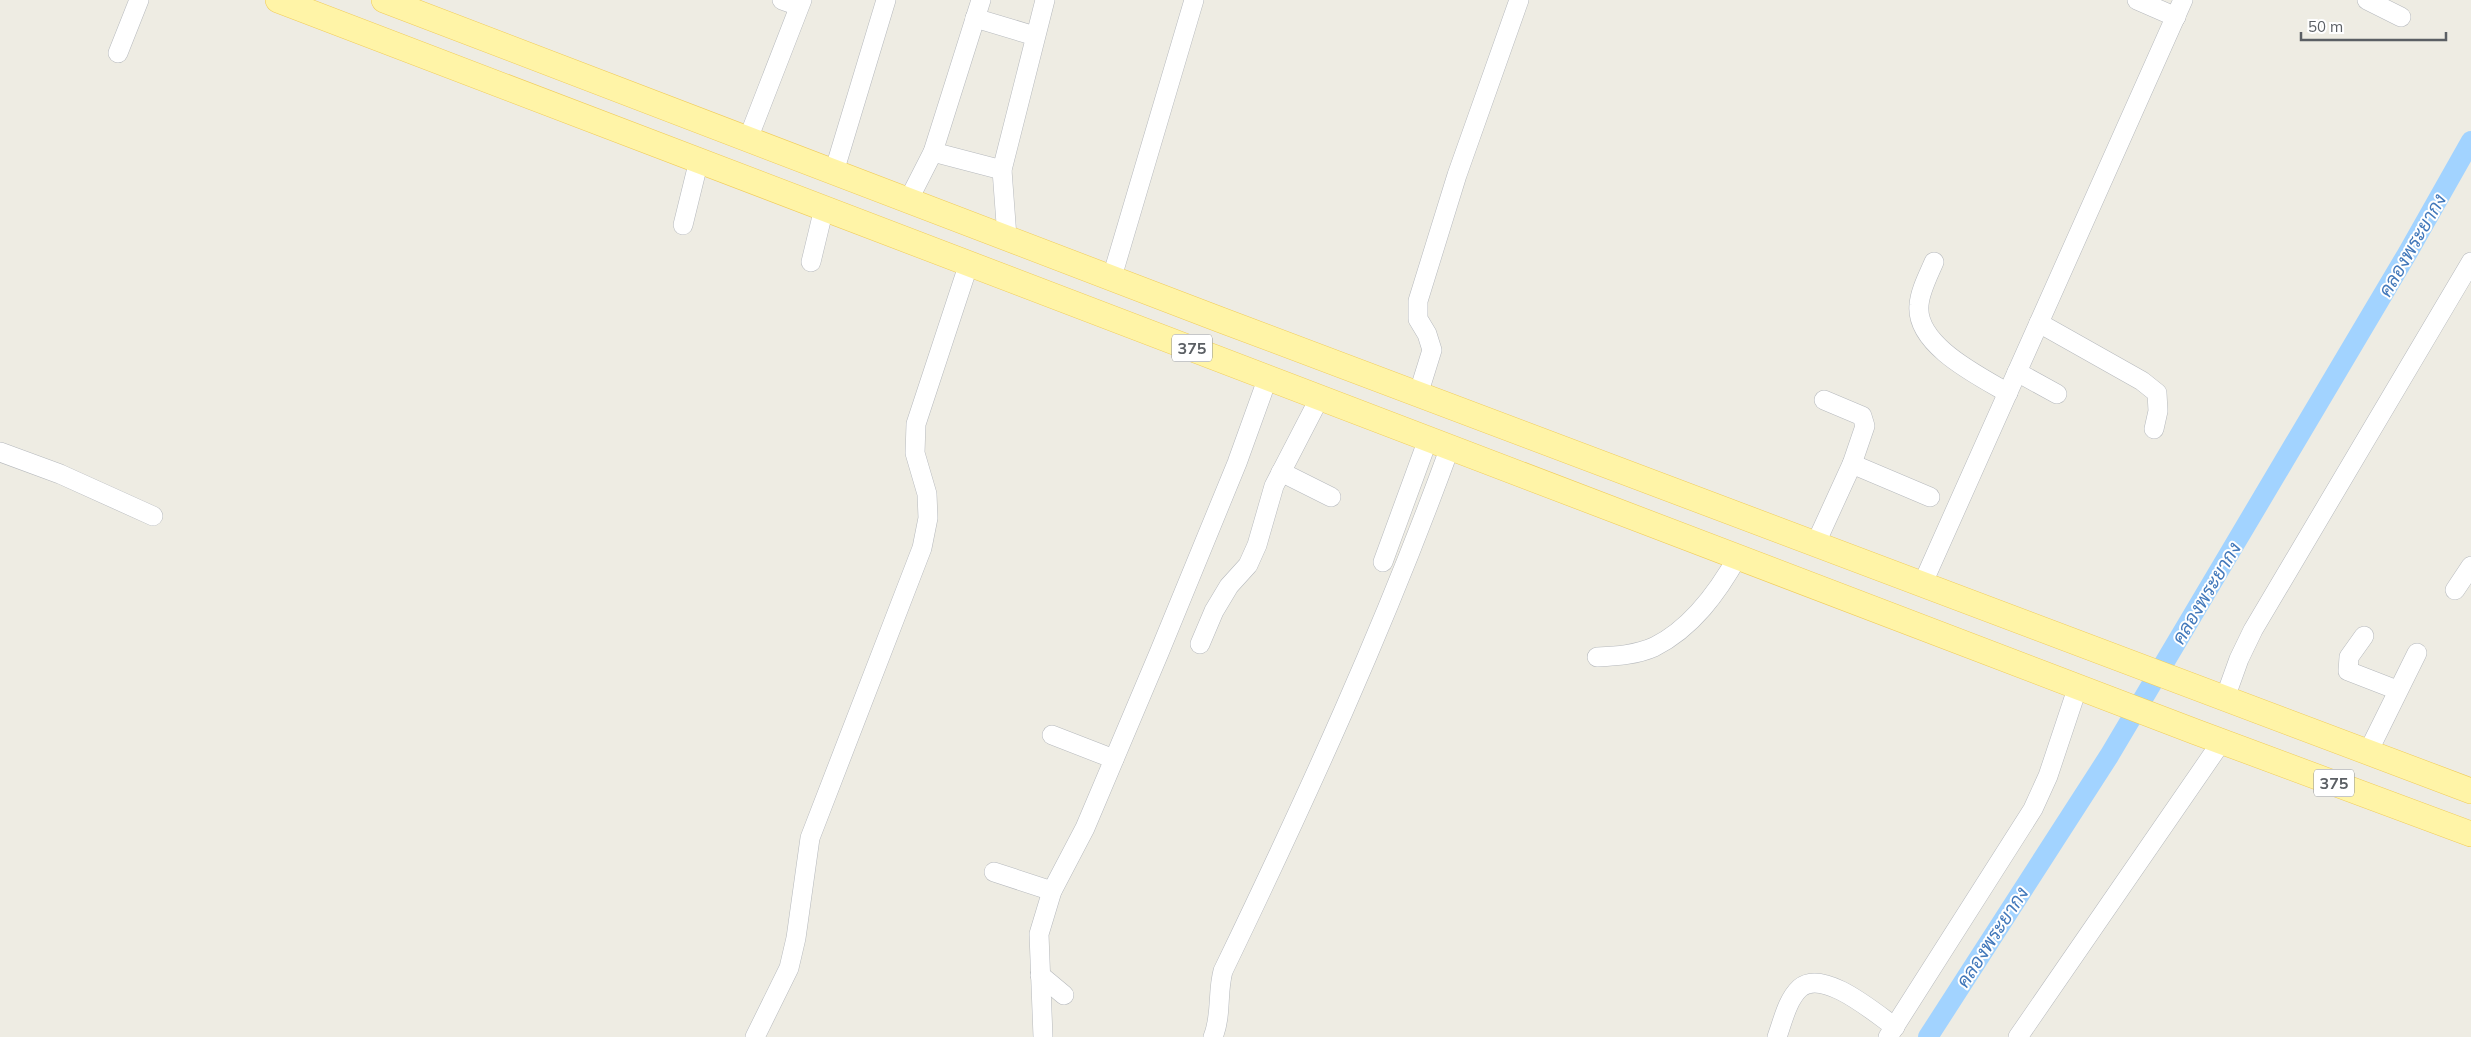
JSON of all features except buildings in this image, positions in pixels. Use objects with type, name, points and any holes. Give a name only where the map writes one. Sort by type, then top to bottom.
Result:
[{"type":"main road","name":"375","points":[[278,0],[2196,732],[2471,834]]},
{"type":"main road","name":"375","points":[[384,0],[908,201],[1112,276],[1221,320],[1418,395],[2471,791]]},
{"type":"main road","points":[[1209,355],[1221,320]]},
{"type":"street","points":[[118,53],[139,0]]},
{"type":"street","points":[[834,172],[886,0]]},
{"type":"street","points":[[908,201],[933,152],[981,0]]},
{"type":"street","points":[[1007,237],[1002,170],[1045,0]]},
{"type":"street","points":[[1112,276],[1194,0]]},
{"type":"street","points":[[1418,395],[1432,350],[1428,334],[1418,319],[1418,301],[1457,175],[1519,0]]},
{"type":"street","points":[[1922,585],[2179,8],[2137,0]]},
{"type":"street","points":[[2367,0],[2401,17]]},
{"type":"street","points":[[748,139],[794,2]]},
{"type":"street","points":[[975,18],[1035,36]]},
{"type":"street","points":[[933,152],[1002,170]]},
{"type":"street","points":[[683,225],[699,160]]},
{"type":"street","points":[[811,262],[824,208]]},
{"type":"street","points":[[1934,262],[1924,284],[1918,306],[1922,321],[1932,340],[1957,363],[2008,393]]},
{"type":"street","points":[[2220,696],[2253,630],[2471,262]]},
{"type":"street","points":[[755,1037],[789,968],[796,938],[810,838],[922,548],[928,510],[927,494],[915,453],[916,424],[969,263]]},
{"type":"street","points":[[2039,323],[2142,381],[2157,393],[2158,411],[2154,428]]},
{"type":"street","points":[[2016,372],[2057,394]]},
{"type":"street","points":[[1043,1037],[1039,934],[1052,891],[1085,828],[1191,577],[1268,377]]},
{"type":"street","points":[[1200,644],[1214,611],[1229,586],[1248,565],[1257,545],[1269,502],[1281,472],[1320,397]]},
{"type":"street","points":[[1815,545],[1852,464],[1866,426],[1862,416],[1824,400]]},
{"type":"street","points":[[1383,562],[1439,443]]},
{"type":"street","points":[[1212,1037],[1219,1018],[1220,982],[1223,970],[1290,833],[1400,581],[1439,443]]},
{"type":"street","points":[[0,452],[60,474],[153,516]]},
{"type":"street","points":[[1852,464],[1930,497]]},
{"type":"street","points":[[1281,472],[1331,497]]},
{"type":"street","points":[[1597,657],[1638,652],[1655,646],[1678,630],[1702,609],[1719,590],[1738,556]]},
{"type":"street","points":[[2455,590],[2471,566]]},
{"type":"street","points":[[2364,636],[2349,657],[2348,671],[2397,690]]},
{"type":"street","points":[[2368,752],[2397,690],[2417,653]]},
{"type":"street","points":[[1777,1037],[1788,1004],[1800,988],[1810,983],[1831,986],[1848,994],[1891,1032],[2033,809],[2048,776],[2078,686]]},
{"type":"street","points":[[1052,736],[1114,759]]},
{"type":"street","points":[[2018,1037],[2222,741]]},
{"type":"street","points":[[994,872],[1052,891]]},
{"type":"street","points":[[1040,975],[1064,995]]},
{"type":"waterway","name":"คลองพระยากง","points":[[1928,1037],[2109,756],[2407,254],[2471,141]]}]
